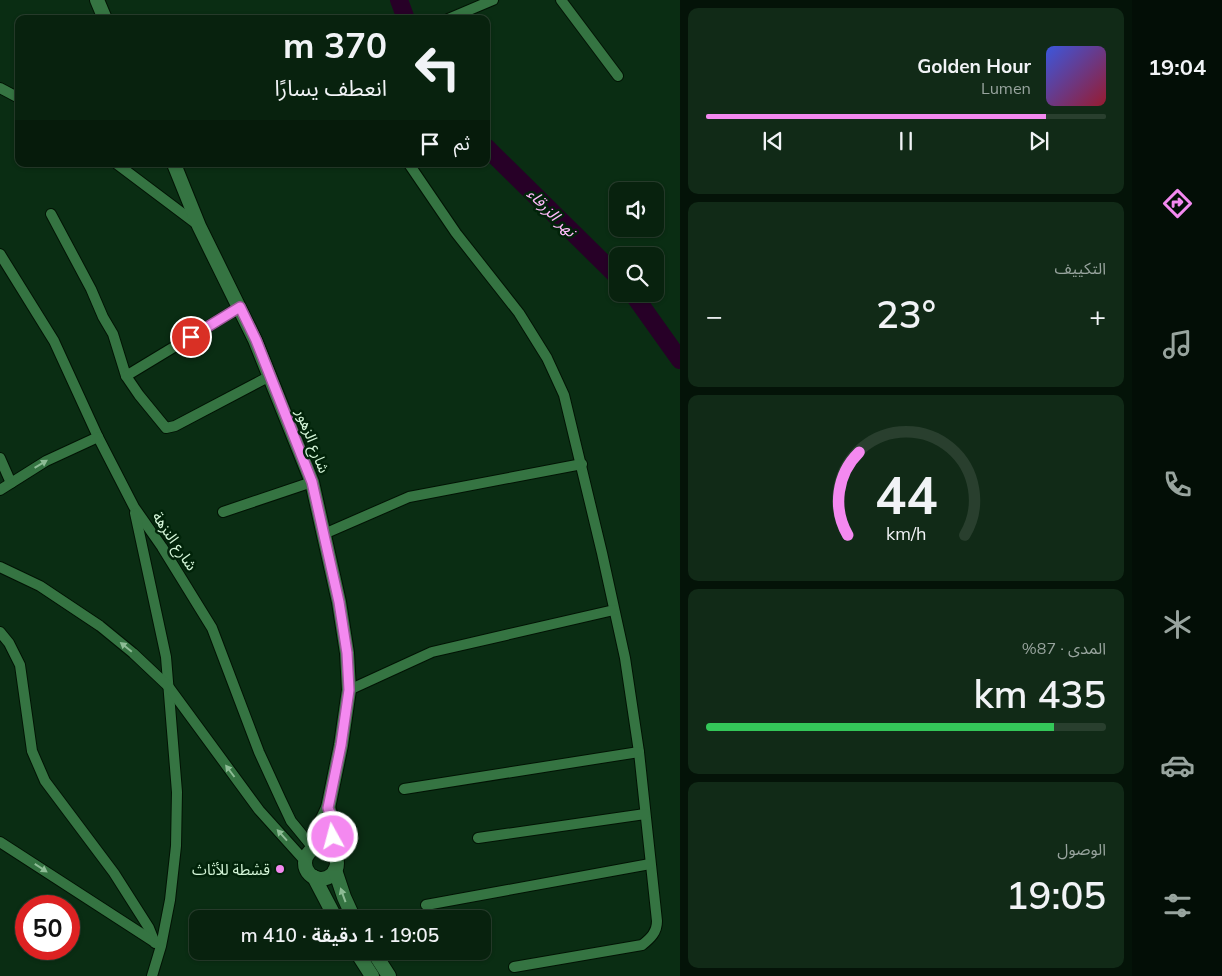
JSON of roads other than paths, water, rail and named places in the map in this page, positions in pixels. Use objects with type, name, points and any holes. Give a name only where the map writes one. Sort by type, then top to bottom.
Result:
[{"type":"main road","points":[[97,0],[104,15]]},
{"type":"main road","name":"شارع الزهور","points":[[175,167],[199,226],[256,340],[312,482],[339,602],[347,653],[349,690],[341,745],[328,808],[321,823],[316,848]]},
{"type":"main road","name":"شارع الزهور","points":[[328,808],[334,823],[332,852]]},
{"type":"main road","points":[[331,910],[314,877],[307,870],[305,861],[310,852],[316,848],[324,847],[332,852],[336,860],[335,870],[350,910]]},
{"type":"main road","points":[[314,877],[323,878],[335,870]]},
{"type":"main road","points":[[362,960],[372,976]]},
{"type":"main road","points":[[379,960],[389,976]]},
{"type":"street","points":[[457,15],[493,0]]},
{"type":"street","points":[[561,0],[618,76]]},
{"type":"street","points":[[0,88],[15,96]]},
{"type":"street","points":[[121,167],[199,226]]},
{"type":"street","points":[[411,167],[456,233],[519,313],[547,358],[564,395],[582,464],[625,658],[638,752],[657,929],[642,945],[514,967]]},
{"type":"street","points":[[51,214],[113,334],[126,376],[163,424],[169,428],[270,376]]},
{"type":"street","name":"شارع النزهة","points":[[0,254],[54,341],[98,437],[134,507],[162,547],[212,628],[259,752],[281,800],[291,821],[316,848]]},
{"type":"street","points":[[126,376],[240,307]]},
{"type":"street","points":[[0,490],[46,461],[98,437]]},
{"type":"street","points":[[0,458],[11,483]]},
{"type":"street","points":[[324,534],[408,497],[582,464]]},
{"type":"street","points":[[223,512],[312,482]]},
{"type":"street","points":[[134,507],[166,657],[171,737],[175,763],[176,846],[170,900],[158,944],[152,976]]},
{"type":"street","points":[[0,567],[40,586],[100,626],[133,652],[168,686],[259,810],[305,861]]},
{"type":"street","points":[[349,690],[432,652],[614,610]]},
{"type":"street","points":[[0,632],[9,643],[20,665],[32,750],[39,770],[55,795],[114,872],[158,944]]},
{"type":"street","points":[[404,790],[638,752]]},
{"type":"street","points":[[478,838],[645,814]]},
{"type":"street","points":[[0,842],[158,944]]},
{"type":"street","points":[[426,904],[650,864]]},
{"type":"waterway","name":"نهر الزرقاء","points":[[399,0],[405,15]]},
{"type":"waterway","name":"نهر الزرقاء","points":[[490,151],[609,268]]},
{"type":"waterway","name":"نهر الزرقاء","points":[[639,302],[680,360]]},
{"type":"place","name":"قشطة للأثاث","points":[[280,869]]}]
